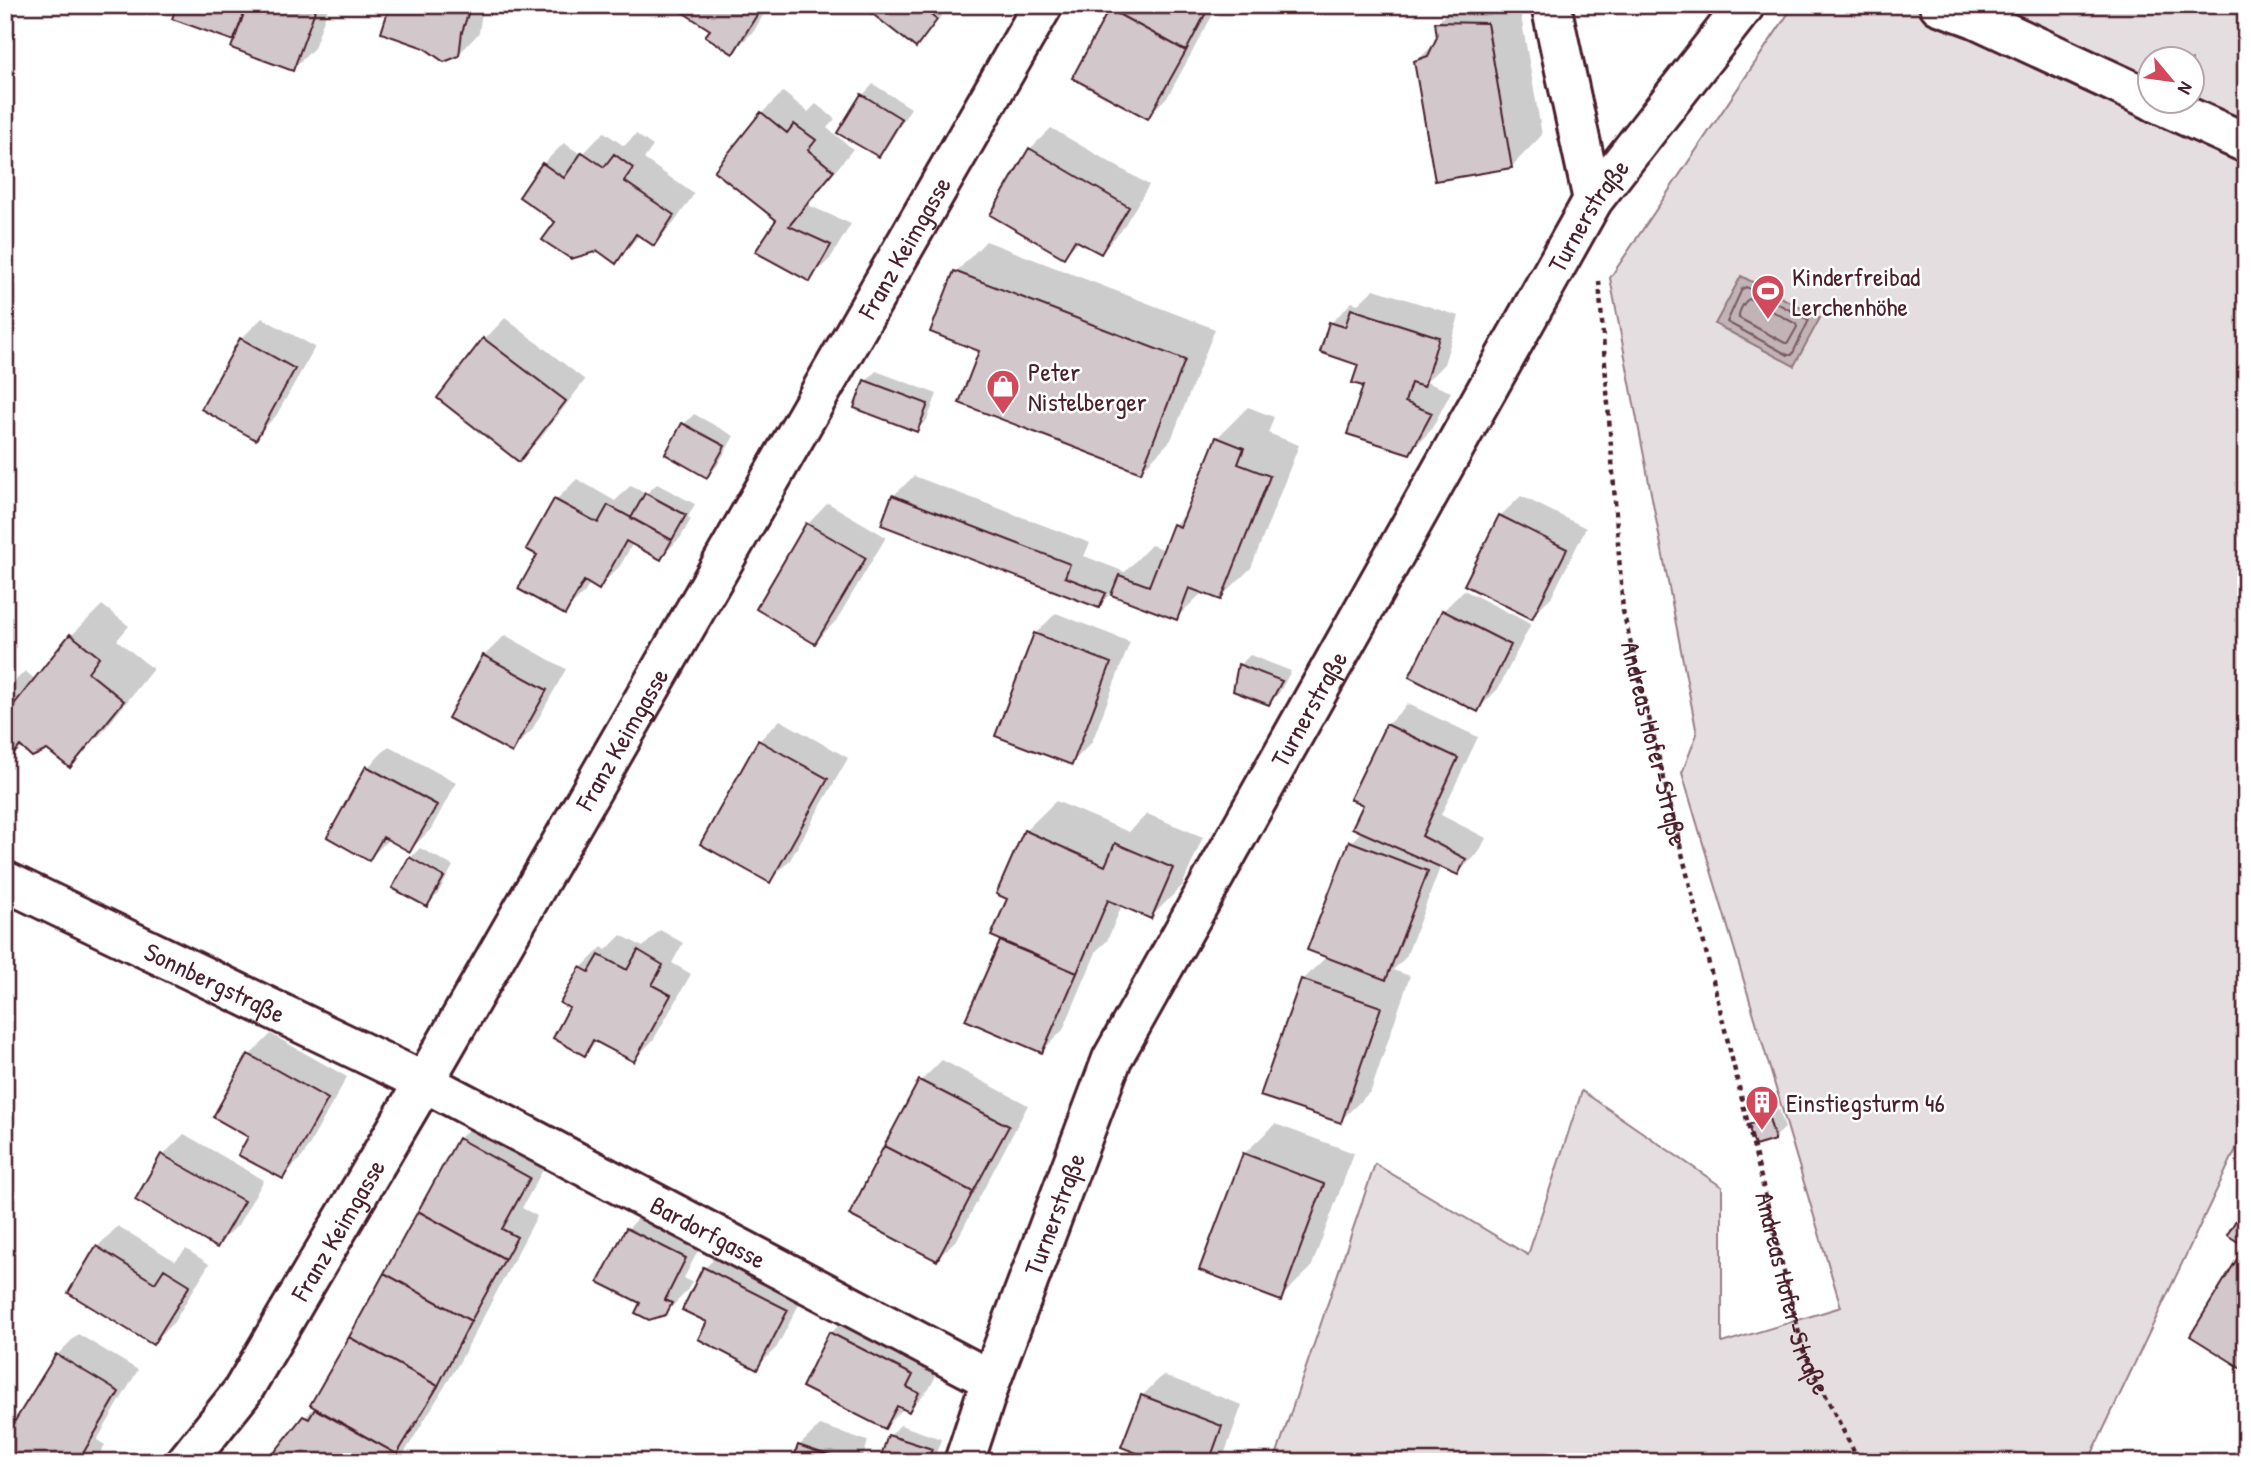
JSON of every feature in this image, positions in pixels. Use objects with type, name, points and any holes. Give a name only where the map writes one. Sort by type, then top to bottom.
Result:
[{"type":"street","name":"Franz Keimgasse","points":[[186,1462],[243,1392],[1043,5]]},
{"type":"street","points":[[1551,5],[1593,200]]},
{"type":"street","name":"Turnerstraße","points":[[964,1462],[991,1380],[1112,1059],[1593,200],[1745,5]]},
{"type":"street","points":[[1939,5],[1975,18],[2136,93]]},
{"type":"street","points":[[2186,116],[2246,143]]},
{"type":"street","name":"Sonnbergstraße","points":[[5,881],[424,1082]]},
{"type":"street","name":"Bardorfgasse","points":[[424,1082],[991,1380]]},
{"type":"path","name":"Andreas Hofer-Straße","points":[[1598,268],[1623,611],[1803,1350],[1859,1462]]},
{"type":"shaded area","points":[[1794,5],[2246,5],[2246,1128],[2088,1462],[1274,1462],[1375,1164],[1528,1255],[1582,1091],[1722,1187],[1722,1343],[1841,1307],[1682,773],[1697,734],[1610,278]]},
{"type":"water","name":"Kinderfreibad Lerchenhöhe","points":[[1741,276],[1820,318],[1794,366],[1715,324]]},
{"type":"building","points":[[177,5],[247,5],[234,41],[172,19]]},
{"type":"building","points":[[247,5],[317,5],[293,71],[231,48]]},
{"type":"building","points":[[390,5],[471,5],[462,32],[459,56],[444,62],[424,48],[381,33]]},
{"type":"building","points":[[686,5],[763,5],[733,54],[705,36],[710,30],[682,12]]},
{"type":"building","points":[[861,5],[933,5],[927,12],[937,20],[916,48]]},
{"type":"building","points":[[1111,5],[1210,5],[1186,51],[1109,9]]},
{"type":"building","points":[[1109,9],[1186,51],[1148,119],[1072,78]]},
{"type":"building","points":[[1435,22],[1487,23],[1512,168],[1435,181],[1414,61],[1428,56],[1437,37]]},
{"type":"building","points":[[861,94],[902,119],[879,157],[837,133]]},
{"type":"building","points":[[761,112],[787,133],[794,124],[816,140],[808,150],[834,171],[789,226],[831,245],[810,282],[755,252],[776,220],[714,171]]},
{"type":"building","points":[[1029,148],[1129,207],[1101,254],[1075,240],[1064,258],[990,215]]},
{"type":"building","points":[[582,152],[604,167],[614,154],[633,168],[624,181],[674,215],[654,246],[636,234],[616,264],[598,251],[571,259],[542,240],[555,222],[519,197],[542,163],[564,178]]},
{"type":"building","points":[[954,271],[1185,360],[1141,473],[959,403],[979,351],[930,332]]},
{"type":"building","points":[[1351,309],[1439,337],[1424,387],[1411,383],[1405,402],[1432,413],[1410,454],[1347,434],[1363,386],[1352,383],[1358,365],[1320,352],[1329,322],[1345,327]]},
{"type":"building","points":[[240,338],[295,369],[256,440],[201,409]]},
{"type":"building","points":[[483,338],[566,401],[519,462],[437,398]]},
{"type":"building","points":[[864,380],[928,404],[917,432],[854,408]]},
{"type":"building","points":[[682,423],[725,446],[707,478],[665,454]]},
{"type":"building","points":[[1216,437],[1244,448],[1238,464],[1270,476],[1221,600],[1189,588],[1177,620],[1111,595],[1119,575],[1149,586],[1173,524],[1180,527]]},
{"type":"building","points":[[645,493],[686,515],[672,540],[631,518]]},
{"type":"building","points":[[892,495],[1070,564],[1065,577],[1106,593],[1099,608],[881,525]]},
{"type":"building","points":[[554,499],[598,523],[608,505],[672,540],[661,560],[626,541],[599,590],[584,581],[565,615],[518,589],[537,555],[526,549]]},
{"type":"building","points":[[1499,515],[1567,549],[1532,619],[1464,585]]},
{"type":"building","points":[[806,523],[866,558],[815,644],[756,609]]},
{"type":"building","points":[[1442,610],[1511,645],[1478,712],[1409,677]]},
{"type":"building","points":[[1034,633],[1111,663],[1072,765],[995,736]]},
{"type":"building","points":[[70,634],[99,657],[88,672],[124,701],[70,768],[47,750],[32,757],[20,746],[5,765],[5,710],[8,712]]},
{"type":"building","points":[[483,655],[547,690],[512,753],[448,718]]},
{"type":"building","points":[[1238,664],[1282,681],[1269,705],[1233,691]]},
{"type":"building","points":[[1386,724],[1458,758],[1422,836],[1466,859],[1458,875],[1352,828],[1363,805],[1350,799]]},
{"type":"building","points":[[758,740],[828,779],[770,883],[700,844]]},
{"type":"building","points":[[366,766],[437,805],[410,852],[383,837],[369,861],[327,837]]},
{"type":"building","points":[[1024,830],[1105,866],[1115,843],[1173,868],[1151,919],[1108,900],[1077,973],[991,936],[1007,899],[996,894]]},
{"type":"building","points":[[1349,841],[1428,871],[1386,980],[1307,950]]},
{"type":"building","points":[[409,857],[444,877],[427,907],[392,888]]},
{"type":"building","points":[[1000,941],[1077,973],[1042,1053],[965,1020]]},
{"type":"building","points":[[638,950],[663,965],[652,985],[671,995],[634,1062],[593,1040],[585,1056],[553,1038],[569,1008],[560,1003],[580,967],[589,972],[599,955],[627,970]]},
{"type":"building","points":[[1301,979],[1381,1007],[1341,1123],[1260,1096]]},
{"type":"building","points":[[248,1054],[328,1099],[283,1179],[238,1155],[248,1137],[213,1117]]},
{"type":"building","points":[[919,1080],[1009,1126],[973,1192],[884,1146]]},
{"type":"building","name":"Einstiegsturm 46","points":[[1769,1118],[1775,1140],[1755,1146],[1748,1125]]},
{"type":"building","points":[[458,1138],[530,1178],[502,1229],[517,1237],[505,1259],[418,1211]]},
{"type":"building","points":[[884,1146],[973,1192],[937,1261],[849,1215]]},
{"type":"building","points":[[1243,1153],[1324,1184],[1281,1301],[1199,1270]]},
{"type":"building","points":[[161,1154],[244,1201],[217,1248],[135,1200]]},
{"type":"building","points":[[418,1211],[505,1259],[471,1321],[384,1273]]},
{"type":"building","points":[[2239,1215],[2246,1219],[2246,1247],[2227,1235]]},
{"type":"building","points":[[626,1228],[686,1258],[665,1300],[672,1303],[666,1315],[649,1320],[635,1313],[640,1303],[598,1282]]},
{"type":"building","points":[[96,1246],[155,1283],[164,1269],[190,1285],[153,1345],[68,1293]]},
{"type":"building","points":[[2246,1247],[2246,1371],[2190,1336]]},
{"type":"building","points":[[703,1267],[788,1310],[757,1370],[698,1339],[707,1322],[682,1310]]},
{"type":"building","points":[[384,1273],[471,1321],[438,1386],[349,1337]]},
{"type":"building","points":[[829,1332],[913,1375],[907,1387],[919,1393],[909,1412],[897,1406],[885,1429],[802,1387]]},
{"type":"building","points":[[349,1337],[438,1386],[397,1454],[310,1405]]},
{"type":"building","points":[[56,1354],[119,1392],[78,1462],[5,1462],[5,1437]]},
{"type":"building","points":[[1141,1395],[1222,1426],[1209,1462],[1160,1462],[1121,1447]]},
{"type":"building","points":[[315,1409],[397,1454],[392,1462],[267,1462],[303,1416],[309,1419]]},
{"type":"building","points":[[888,1435],[932,1449],[927,1462],[889,1462],[880,1459]]},
{"type":"building","points":[[798,1445],[848,1462],[792,1462]]},
{"type":"place","name":"Kinderfreibad Lerchenhöhe","points":[[1768,321]]},
{"type":"place","name":"Peter Nistelberger","points":[[1003,416]]},
{"type":"place","name":"Einstiegsturm 46","points":[[1762,1132]]}]
